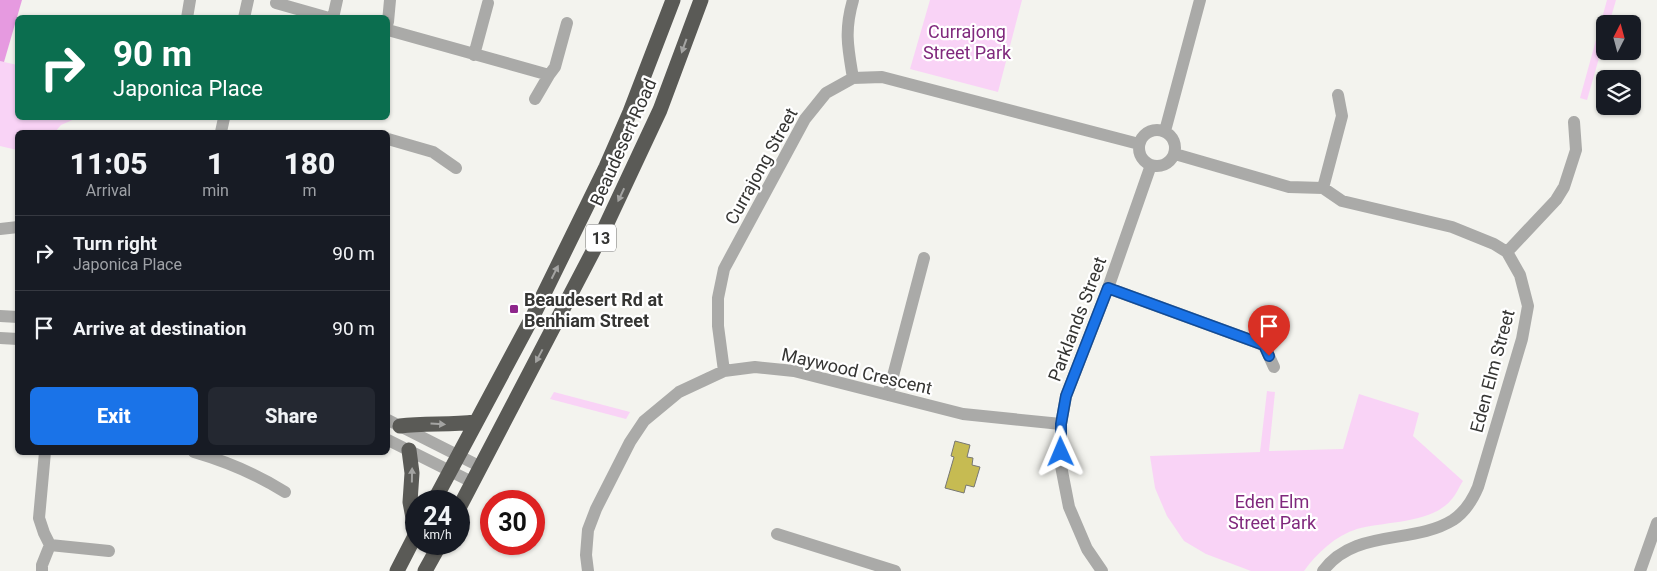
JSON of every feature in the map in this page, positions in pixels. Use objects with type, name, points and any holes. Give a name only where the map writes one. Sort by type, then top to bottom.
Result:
[{"type":"highway","name":"Beaudesert Road","points":[[440,490],[537,308],[606,168],[630,112],[673,0]]},
{"type":"highway","name":"Beaudesert Road","points":[[468,490],[600,238],[660,110],[701,0]]},
{"type":"highway","points":[[394,423],[446,424],[475,422]]},
{"type":"highway","points":[[409,450],[412,473],[411,490]]},
{"type":"highway","points":[[397,571],[405,555]]},
{"type":"highway","points":[[426,571],[434,555]]},
{"type":"street","points":[[188,15],[190,0]]},
{"type":"street","points":[[245,15],[248,0]]},
{"type":"street","points":[[332,15],[337,0]]},
{"type":"street","points":[[389,15],[390,0]]},
{"type":"street","points":[[852,78],[846,40],[847,20],[853,0]]},
{"type":"street","points":[[1165,131],[1200,0]]},
{"type":"street","points":[[276,3],[320,15]]},
{"type":"street","points":[[474,55],[488,3]]},
{"type":"street","points":[[535,99],[556,66],[567,23]]},
{"type":"street","points":[[390,31],[549,75]]},
{"type":"street","name":"Currajong Street","points":[[724,371],[718,326],[718,298],[724,269],[805,119],[826,94],[852,78],[882,77],[1139,144]]},
{"type":"street","points":[[1323,188],[1342,116],[1338,95]]},
{"type":"street","points":[[1175,154],[1289,187],[1323,188],[1342,200],[1452,227],[1494,244],[1507,252],[1556,200],[1564,187],[1576,150],[1574,122]]},
{"type":"street","points":[[1156,129],[1165,131],[1176,142],[1175,154],[1171,161],[1163,165],[1151,165],[1143,160],[1139,144],[1147,132],[1156,129]]},
{"type":"street","points":[[390,140],[433,152],[456,168]]},
{"type":"street","name":"Parklands Street","points":[[1102,571],[1086,548],[1069,507],[1062,466],[1061,424],[1066,396],[1108,288],[1151,165]]},
{"type":"street","points":[[0,229],[15,227]]},
{"type":"street","name":"Eden Elm Street","points":[[1323,571],[1345,551],[1366,542],[1429,530],[1454,520],[1472,501],[1478,487],[1522,339],[1528,306],[1520,275],[1507,252]]},
{"type":"street","points":[[888,395],[924,258]]},
{"type":"street","points":[[1108,288],[1264,345],[1274,367]]},
{"type":"street","points":[[0,316],[15,317]]},
{"type":"street","points":[[0,338],[15,339]]},
{"type":"street","name":"Maywood Crescent","points":[[588,571],[586,555],[588,530],[596,509],[630,442],[644,421],[678,392],[724,371],[755,367],[794,371],[963,414],[1061,424]]},
{"type":"street","points":[[394,423],[480,467]]},
{"type":"street","points":[[390,441],[472,482]]},
{"type":"street","points":[[42,571],[50,545],[39,518],[45,455]]},
{"type":"street","points":[[203,455],[266,479],[285,492]]},
{"type":"street","points":[[1640,571],[1657,523]]},
{"type":"street","points":[[777,534],[895,571]]},
{"type":"street","points":[[50,545],[110,551]]},
{"type":"green space","name":"Currajong Street Park","points":[[930,0],[1022,0],[998,92],[910,69]]},
{"type":"green space","points":[[1607,0],[1616,0],[1612,15],[1603,15]]},
{"type":"green space","points":[[1596,40],[1596,60],[1598,60],[1587,100],[1580,98]]},
{"type":"green space","points":[[0,61],[15,65],[15,120],[72,120],[61,125],[57,130],[15,130],[15,150],[0,146]]},
{"type":"green space","name":"Eden Elm Street Park","points":[[1267,391],[1275,392],[1269,451],[1343,449],[1359,394],[1419,413],[1413,436],[1463,481],[1453,498],[1432,514],[1420,518],[1368,526],[1349,532],[1327,546],[1304,571],[1251,571],[1206,554],[1184,541],[1167,516],[1155,488],[1150,456],[1260,452]]},
{"type":"green space","points":[[554,392],[630,412],[626,419],[550,399]]},
{"type":"shaded area","points":[[0,0],[22,0],[18,15],[15,15],[15,24],[4,62],[0,61]]},
{"type":"building","points":[[955,441],[970,445],[967,457],[973,458],[972,465],[980,467],[974,487],[966,485],[964,493],[945,488],[954,457],[951,456]]},
{"type":"place","name":"Beaudesert Rd at Benhiam Street","points":[[514,309]]},
{"type":"route","points":[[1061,452],[1061,424],[1066,396],[1108,288],[1264,345],[1269,356]]}]
